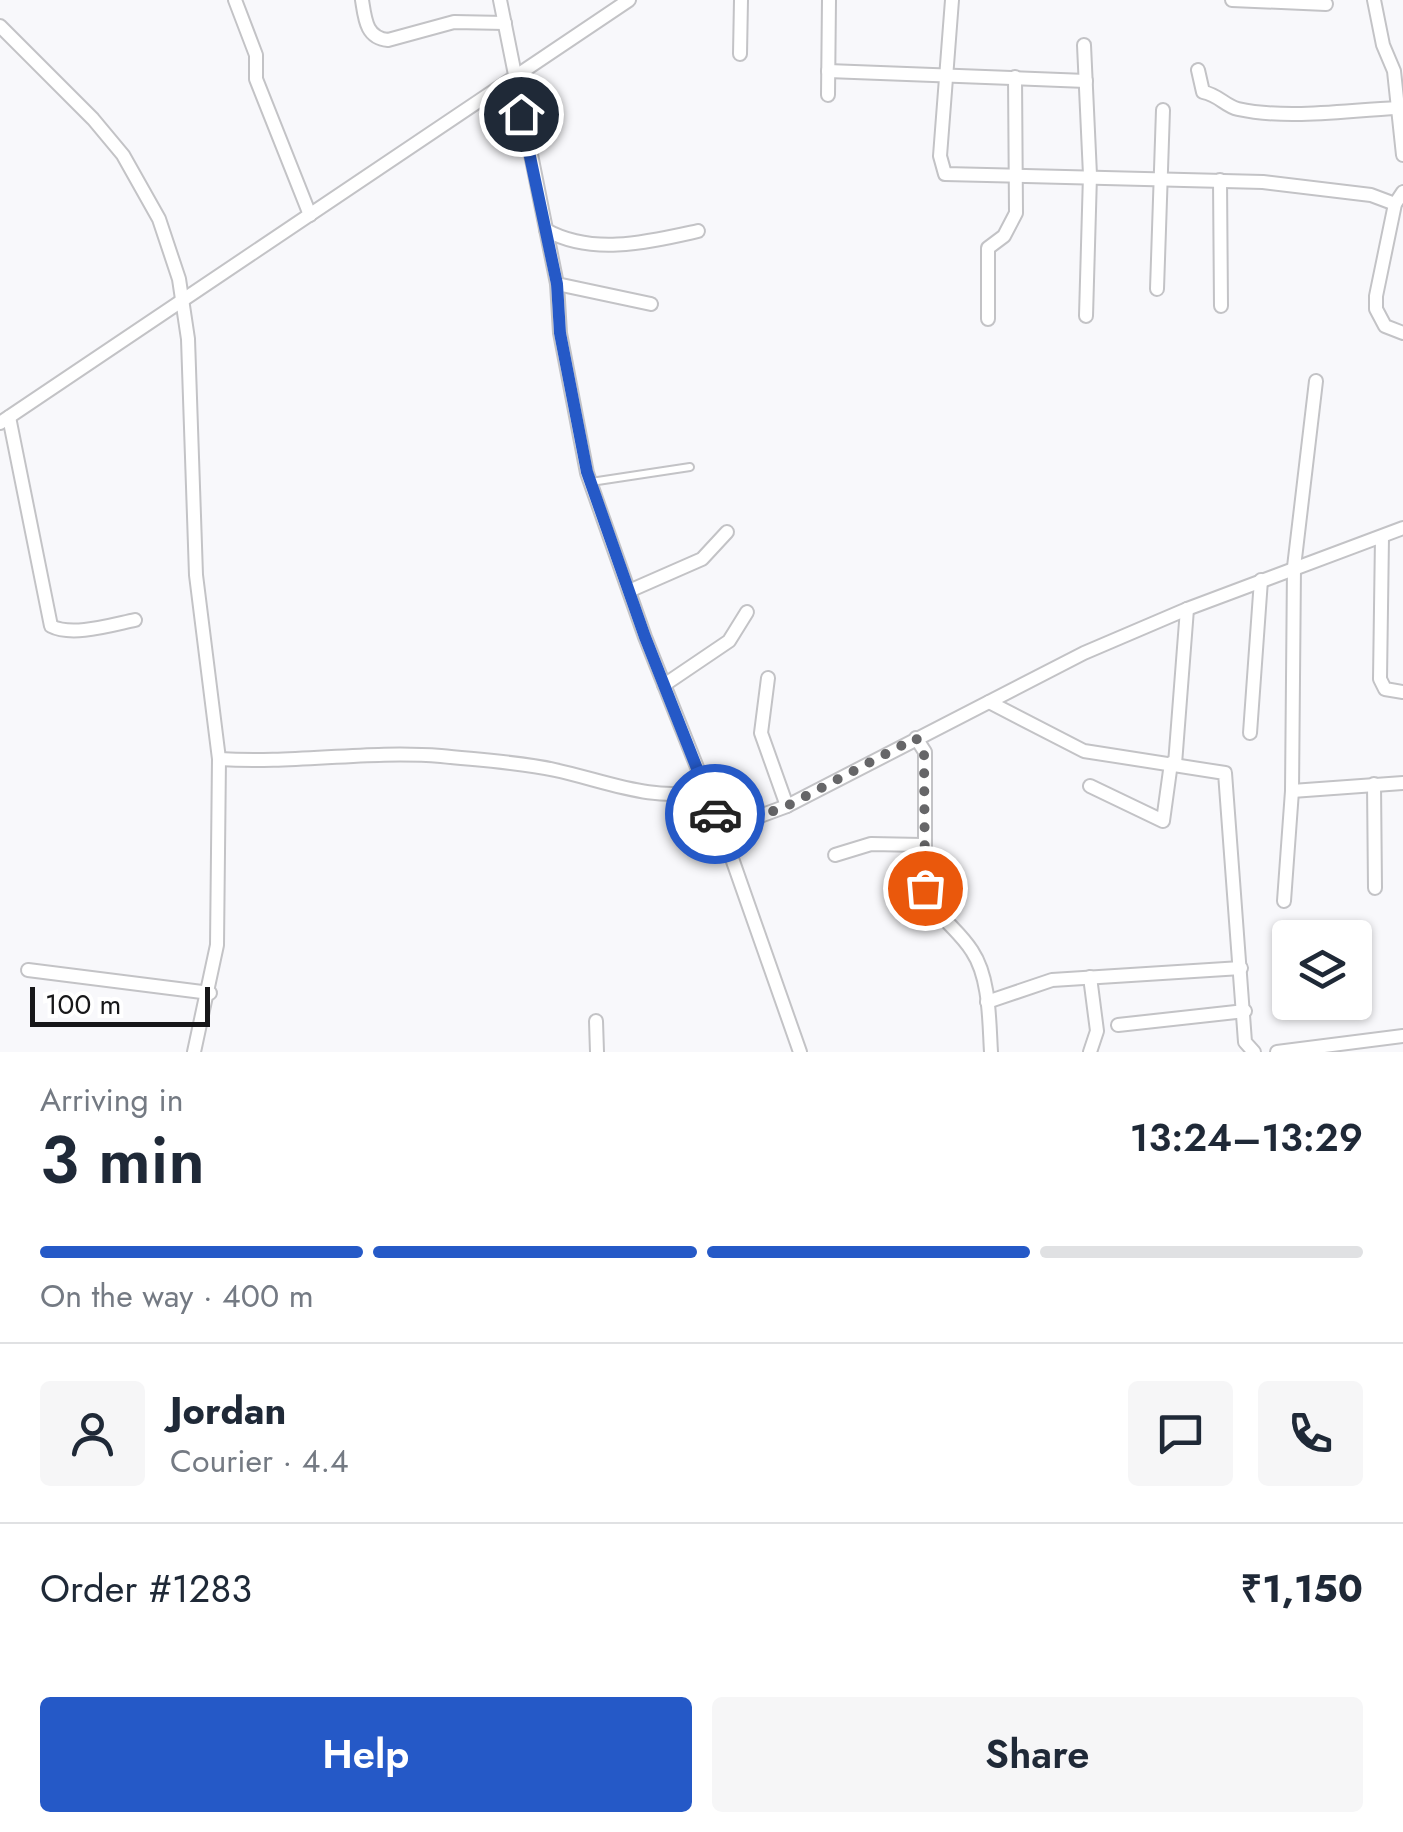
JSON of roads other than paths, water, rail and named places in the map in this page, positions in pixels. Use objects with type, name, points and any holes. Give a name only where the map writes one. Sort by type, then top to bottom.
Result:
[{"type":"street","points":[[234,0],[256,55],[254,74],[310,215]]},
{"type":"street","points":[[362,0],[370,34],[377,39],[388,40],[454,22],[505,23]]},
{"type":"street","points":[[500,0],[557,284],[560,333],[590,482],[664,686],[722,830],[800,1052]]},
{"type":"street","points":[[135,620],[69,629],[51,626],[4,420],[629,0]]},
{"type":"street","points":[[740,54],[741,0]]},
{"type":"street","points":[[828,0],[828,96]]},
{"type":"street","points":[[952,0],[940,156],[945,174],[1220,180],[1399,198],[1376,308],[1385,326],[1403,332]]},
{"type":"street","points":[[1232,0],[1326,4]]},
{"type":"street","points":[[1374,0],[1383,45],[1394,72],[1403,155]]},
{"type":"street","points":[[0,26],[94,119],[136,174],[159,219],[183,299],[191,402],[195,564],[219,760],[218,945],[194,1052]]},
{"type":"street","points":[[1084,45],[1090,175],[1086,316]]},
{"type":"street","points":[[1198,70],[1203,92],[1217,95],[1242,110],[1288,113],[1398,108]]},
{"type":"street","points":[[828,72],[1086,81]]},
{"type":"street","points":[[988,319],[988,248],[1014,222],[1015,78]]},
{"type":"street","points":[[1157,289],[1162,110]]},
{"type":"street","points":[[1220,180],[1221,306]]},
{"type":"street","points":[[546,230],[566,241],[593,246],[648,242],[698,231]]},
{"type":"street","points":[[1386,255],[1403,258]]},
{"type":"street","points":[[557,284],[651,304]]},
{"type":"street","points":[[1284,901],[1292,791],[1294,567],[1316,381]]},
{"type":"street","points":[[722,830],[787,806],[1084,654],[1260,580],[1403,528]]},
{"type":"street","points":[[629,592],[702,559],[727,532]]},
{"type":"street","points":[[1382,537],[1380,679],[1385,689],[1403,692]]},
{"type":"street","points":[[1250,734],[1260,580]]},
{"type":"street","points":[[1090,786],[1163,820],[1173,764],[1187,609]]},
{"type":"street","points":[[664,686],[729,641],[747,612]]},
{"type":"street","points":[[768,678],[760,725],[787,806]]},
{"type":"street","points":[[989,702],[1084,751],[1218,770],[1228,779],[1245,1042],[1251,1051]]},
{"type":"street","points":[[916,738],[924,752],[925,888],[931,904],[971,948],[987,1002],[992,1052]]},
{"type":"street","points":[[219,760],[269,763],[380,754],[439,756],[552,769],[656,794],[706,790]]},
{"type":"street","points":[[1292,791],[1403,783]]},
{"type":"street","points":[[1374,784],[1375,888]]},
{"type":"street","points":[[834,855],[872,844],[922,845]]},
{"type":"street","points":[[987,1002],[1032,984],[1090,976],[1241,968]]},
{"type":"street","points":[[28,970],[210,994]]},
{"type":"street","points":[[1090,976],[1097,1031],[1090,1052]]},
{"type":"street","points":[[1118,1025],[1244,1011]]},
{"type":"street","points":[[596,1021],[597,1052]]},
{"type":"street","points":[[1277,1052],[1403,1036]]},
{"type":"lane","points":[[590,482],[690,467]]}]
